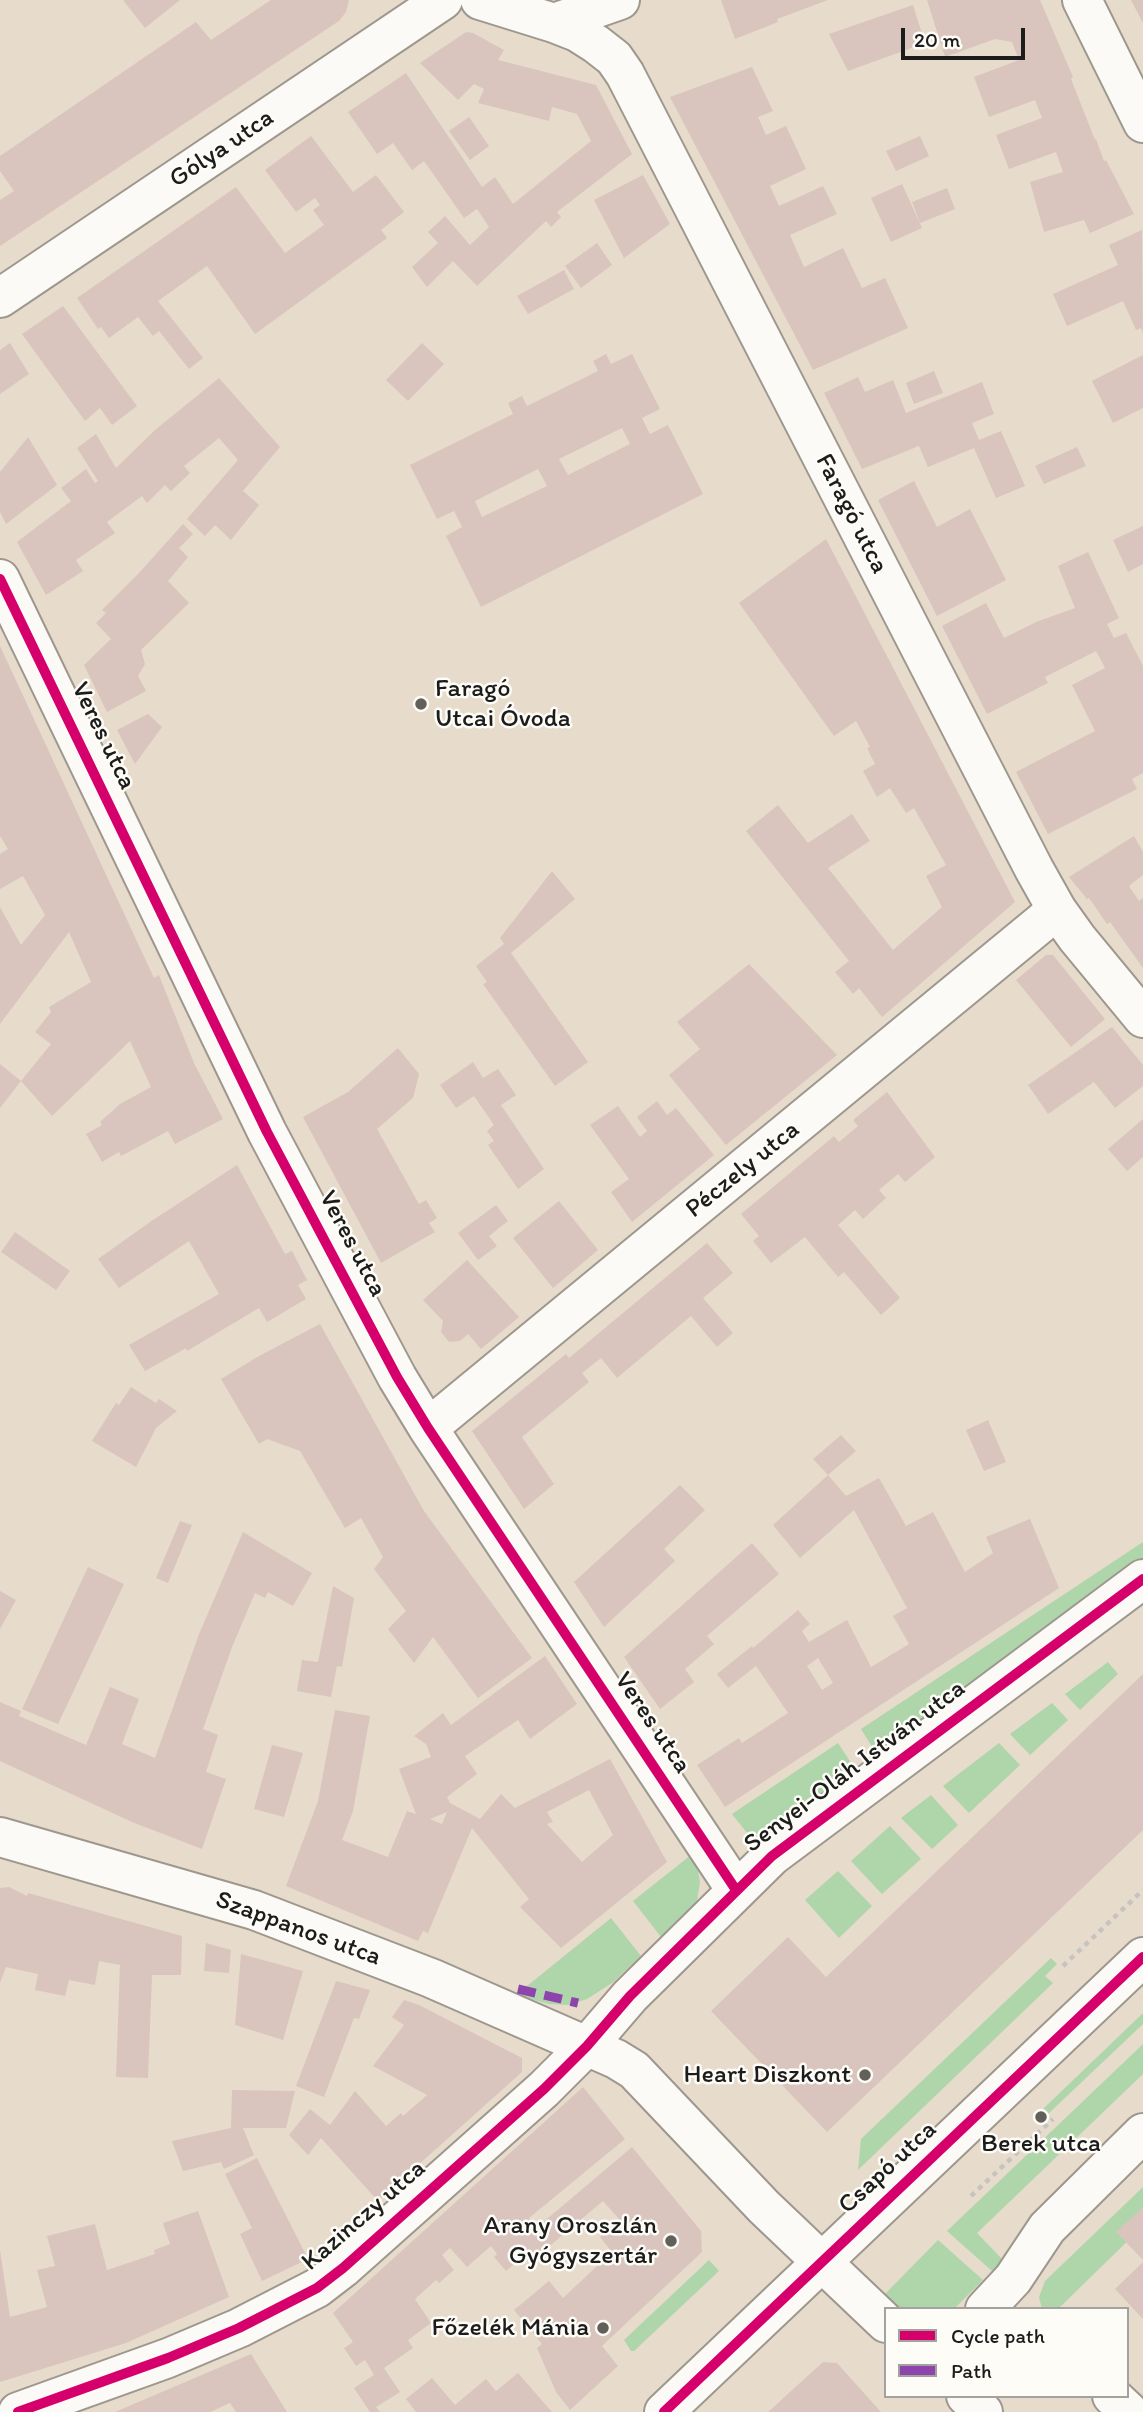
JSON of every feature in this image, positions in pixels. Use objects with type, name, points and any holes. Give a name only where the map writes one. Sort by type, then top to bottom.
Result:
[{"type":"street","name":"Gólya utca","points":[[0,298],[443,0]]},
{"type":"street","name":"Faragó utca","points":[[480,0],[554,23],[596,44],[614,58],[625,74],[1056,910],[1143,1018]]},
{"type":"street","points":[[554,23],[620,0]]},
{"type":"street","points":[[1082,0],[1143,123]]},
{"type":"street","name":"Veres utca","points":[[0,579],[96,773],[267,1132],[378,1341],[428,1428],[736,1890]]},
{"type":"street","name":"Péczely utca","points":[[428,1428],[1056,910]]},
{"type":"street","name":"Senyei-Oláh István utca","points":[[587,2046],[630,1996],[785,1845],[1143,1579]]},
{"type":"street","name":"Szappanos utca","points":[[0,1838],[254,1910],[419,1973],[587,2046]]},
{"type":"street","name":"Csapó utca","points":[[664,2412],[1143,1957]]},
{"type":"street","points":[[587,2046],[634,2070],[764,2207],[884,2321]]},
{"type":"street","name":"Kazinczy utca","points":[[18,2412],[180,2353],[239,2328],[317,2288],[343,2269],[544,2089],[587,2046]]},
{"type":"street","points":[[1000,2304],[1047,2228],[1143,2133]]},
{"type":"street","points":[[968,2398],[983,2412]]},
{"type":"street","points":[[1114,2398],[1129,2412]]},
{"type":"path","points":[[1063,1966],[1143,1890]]},
{"type":"path","points":[[971,2196],[1053,2119]]},
{"type":"green space","points":[[1143,1542],[1143,1558],[876,1753],[861,1729]]},
{"type":"green space","points":[[1108,1662],[1118,1674],[1080,1710],[1065,1694]]},
{"type":"green space","points":[[1052,1703],[1068,1720],[1030,1755],[1010,1734]]},
{"type":"green space","points":[[838,1743],[855,1769],[755,1843],[732,1814]]},
{"type":"green space","points":[[999,1743],[1020,1765],[969,1813],[943,1786]]},
{"type":"green space","points":[[931,1795],[958,1825],[932,1849],[901,1818]]},
{"type":"green space","points":[[890,1826],[921,1859],[882,1894],[851,1861]]},
{"type":"green space","points":[[691,1855],[700,1882],[697,1901],[661,1937],[633,1901]]},
{"type":"green space","points":[[838,1871],[872,1906],[839,1938],[805,1900]]},
{"type":"green space","points":[[611,1918],[641,1956],[612,1983],[587,1999],[568,2005],[549,2004],[516,1995]]},
{"type":"green space","points":[[1051,1958],[1057,1964],[1045,1976],[1053,1983],[858,2170],[861,2139]]},
{"type":"green space","points":[[1143,2013],[1143,2024],[1048,2114],[1043,2109]]},
{"type":"green space","points":[[1143,2044],[1143,2074],[977,2233],[1004,2261],[992,2271],[947,2231]]},
{"type":"green space","points":[[1143,2187],[1143,2226],[1060,2307],[1042,2307],[1039,2297],[1045,2281]]},
{"type":"green space","points":[[938,2240],[983,2280],[956,2307],[897,2307],[884,2295]]},
{"type":"green space","points":[[709,2260],[719,2271],[631,2351],[624,2340]]},
{"type":"building","points":[[123,0],[180,0],[145,28]]},
{"type":"building","points":[[271,0],[349,0],[346,12],[339,21],[0,246],[0,200],[14,191],[0,171],[0,156],[196,22],[211,40]]},
{"type":"building","points":[[721,0],[828,0],[777,19],[778,22],[735,39]]},
{"type":"building","points":[[927,0],[1040,0],[1073,77],[1071,79],[1104,161],[1106,160],[1134,214],[1090,233],[1084,220],[1044,232],[1030,182],[1063,172],[1056,152],[1009,169],[996,135],[1042,118],[1035,100],[989,117],[974,77],[1019,60],[1012,42],[995,39],[945,57]]},
{"type":"building","points":[[1131,0],[1143,0],[1143,23]]},
{"type":"building","points":[[913,5],[925,43],[848,71],[829,34]]},
{"type":"building","points":[[466,32],[504,50],[498,60],[596,85],[632,154],[557,212],[561,217],[551,227],[546,221],[477,286],[453,261],[427,287],[412,267],[438,243],[428,232],[445,216],[470,245],[489,227],[477,209],[464,218],[424,161],[412,170],[393,143],[377,154],[348,112],[406,73],[482,187],[495,177],[513,204],[591,141],[577,114],[552,107],[549,121],[478,103],[484,89],[474,84],[458,100],[420,63]]},
{"type":"building","points":[[752,67],[773,111],[758,117],[766,135],[786,126],[806,169],[770,186],[779,206],[823,186],[837,214],[790,235],[804,267],[843,248],[862,288],[885,278],[908,328],[813,370],[670,97]]},
{"type":"building","points":[[469,117],[489,146],[470,160],[449,131]]},
{"type":"building","points":[[311,136],[353,192],[376,175],[404,212],[381,230],[387,238],[255,334],[207,266],[158,301],[203,358],[189,369],[159,331],[153,336],[138,317],[109,338],[101,327],[98,329],[77,298],[236,187],[285,253],[324,225],[313,210],[320,205],[315,198],[296,212],[265,170]]},
{"type":"building","points":[[920,136],[929,156],[896,171],[886,151]]},
{"type":"building","points":[[643,175],[670,224],[624,258],[594,200]]},
{"type":"building","points":[[902,184],[922,228],[891,242],[871,198]]},
{"type":"building","points":[[947,188],[955,209],[920,223],[912,202]]},
{"type":"building","points":[[1142,230],[1143,333],[1141,328],[1136,330],[1123,301],[1067,326],[1053,294],[1118,265],[1109,245]]},
{"type":"building","points":[[597,243],[612,265],[581,288],[565,266]]},
{"type":"building","points":[[564,270],[574,289],[528,314],[517,296]]},
{"type":"building","points":[[63,306],[137,406],[112,425],[100,408],[85,421],[22,334]]},
{"type":"building","points":[[10,343],[29,374],[0,394],[0,350]]},
{"type":"building","points":[[422,343],[444,364],[408,401],[386,380]]},
{"type":"building","points":[[606,354],[611,364],[632,354],[660,409],[642,418],[650,434],[668,425],[703,494],[481,607],[446,536],[462,527],[454,511],[437,519],[410,465],[513,414],[508,403],[522,396],[527,406],[598,371],[593,361]],"holes":[[[622,428],[630,444],[568,475],[559,459]],[[538,469],[547,486],[482,517],[475,501]]]},
{"type":"building","points":[[1143,355],[1143,408],[1113,423],[1092,381]]},
{"type":"building","points":[[934,371],[943,393],[914,404],[906,383]]},
{"type":"building","points":[[858,377],[865,392],[893,380],[906,413],[982,382],[994,414],[972,423],[979,440],[1001,431],[1025,486],[996,498],[974,448],[928,467],[919,446],[862,469],[824,393]]},
{"type":"building","points":[[219,378],[280,447],[243,491],[259,505],[231,540],[215,525],[205,536],[187,519],[238,460],[219,438],[184,466],[190,473],[171,491],[165,485],[147,503],[142,496],[107,522],[115,533],[76,560],[83,571],[46,595],[17,542],[71,501],[61,488],[86,469],[95,483],[98,481],[77,448],[96,434],[116,468],[155,430]]},
{"type":"building","points":[[28,437],[57,485],[6,524],[0,512],[0,472]]},
{"type":"building","points":[[1077,447],[1086,466],[1044,484],[1035,466]]},
{"type":"building","points":[[914,481],[937,527],[970,509],[1006,580],[937,616],[878,500]]},
{"type":"building","points":[[183,524],[193,534],[179,548],[188,557],[168,581],[189,603],[141,650],[145,664],[138,676],[146,691],[107,712],[84,665],[111,639],[96,623],[106,613],[102,610]]},
{"type":"building","points":[[1143,526],[1143,564],[1128,572],[1113,540]]},
{"type":"building","points":[[826,539],[1015,902],[882,1017],[859,988],[853,994],[835,972],[849,961],[746,831],[778,805],[808,843],[852,814],[870,841],[828,868],[893,950],[942,907],[926,876],[946,865],[914,808],[906,813],[890,788],[877,797],[863,771],[875,764],[867,748],[870,747],[856,721],[834,736],[739,603]]},
{"type":"building","points":[[1088,552],[1119,618],[1107,624],[1114,638],[1126,633],[1143,666],[1143,773],[1132,779],[1137,789],[1048,834],[1016,772],[1095,731],[1072,685],[1105,668],[1096,651],[1045,677],[1048,683],[987,714],[942,626],[986,603],[1004,638],[1036,622],[1075,608],[1058,566]]},
{"type":"building","points":[[0,646],[154,978],[159,975],[194,1063],[223,1119],[175,1144],[168,1131],[121,1156],[119,1152],[102,1162],[86,1134],[102,1125],[100,1122],[120,1104],[151,1087],[130,1041],[52,1116],[21,1081],[51,1044],[35,1032],[51,1012],[49,1007],[91,982],[69,932],[0,1024],[0,907],[21,945],[45,915],[23,876],[0,889],[0,854],[8,849],[0,836]]},
{"type":"building","points":[[148,714],[162,727],[135,764],[117,730]]},
{"type":"building","points":[[1134,836],[1143,852],[1143,875],[1129,886],[1139,901],[1143,898],[1143,968],[1110,922],[1107,924],[1089,898],[1087,899],[1069,877]]},
{"type":"building","points":[[552,871],[575,899],[511,953],[588,1062],[555,1086],[483,984],[487,982],[476,966],[504,944],[500,938]]},
{"type":"building","points":[[1046,955],[1053,955],[1105,1019],[1071,1047],[1016,980]]},
{"type":"building","points":[[749,964],[837,1055],[726,1145],[669,1075],[700,1049],[677,1022]]},
{"type":"building","points":[[1112,1027],[1143,1065],[1143,1086],[1115,1108],[1094,1082],[1048,1114],[1028,1085]]},
{"type":"building","points":[[398,1048],[419,1074],[413,1098],[377,1129],[419,1204],[426,1200],[437,1218],[429,1223],[435,1232],[381,1263],[303,1117],[348,1092]]},
{"type":"building","points":[[473,1062],[483,1078],[498,1069],[516,1095],[501,1105],[544,1169],[518,1189],[488,1145],[494,1141],[487,1131],[494,1125],[474,1096],[456,1108],[440,1085]]},
{"type":"building","points":[[0,1064],[21,1081],[0,1108]]},
{"type":"building","points":[[887,1092],[935,1157],[905,1182],[898,1174],[879,1190],[886,1198],[863,1219],[855,1210],[838,1225],[900,1298],[881,1315],[844,1272],[838,1277],[805,1237],[771,1263],[753,1241],[759,1236],[741,1214],[834,1136],[839,1142],[858,1126],[853,1120]]},
{"type":"building","points":[[657,1101],[667,1115],[676,1108],[714,1155],[632,1222],[611,1192],[629,1179],[590,1125],[618,1106],[640,1137],[647,1131],[637,1117]]},
{"type":"building","points":[[1143,1119],[1143,1157],[1127,1171],[1108,1149]]},
{"type":"building","points":[[237,1165],[285,1254],[292,1251],[307,1280],[298,1285],[306,1299],[267,1322],[259,1308],[187,1351],[186,1348],[145,1371],[129,1345],[219,1294],[189,1241],[119,1288],[98,1259]]},
{"type":"building","points":[[559,1201],[598,1250],[553,1288],[513,1238]]},
{"type":"building","points":[[496,1205],[508,1221],[489,1236],[497,1246],[478,1260],[458,1233]]},
{"type":"building","points":[[15,1232],[70,1271],[56,1290],[1,1252]]},
{"type":"building","points":[[707,1243],[733,1273],[703,1298],[733,1333],[717,1347],[691,1316],[617,1378],[601,1358],[582,1373],[589,1382],[522,1437],[554,1484],[524,1509],[472,1431],[566,1354],[569,1358]]},
{"type":"building","points":[[467,1260],[519,1317],[481,1349],[468,1334],[460,1341],[449,1342],[441,1332],[443,1321],[423,1300]]},
{"type":"building","points":[[320,1324],[424,1511],[532,1658],[478,1698],[433,1637],[414,1663],[388,1629],[406,1611],[374,1569],[383,1557],[361,1518],[345,1528],[300,1451],[267,1439],[259,1444],[221,1379]]},
{"type":"building","points":[[131,1387],[156,1403],[159,1399],[177,1411],[156,1428],[136,1467],[92,1441],[116,1403],[119,1405]]},
{"type":"building","points":[[988,1420],[1006,1462],[984,1471],[966,1430]]},
{"type":"building","points":[[841,1435],[856,1451],[828,1475],[813,1459]]},
{"type":"building","points":[[828,1475],[846,1496],[879,1478],[906,1526],[933,1512],[965,1572],[993,1553],[986,1537],[1030,1519],[1059,1588],[725,1807],[697,1765],[739,1738],[742,1743],[788,1713],[756,1666],[728,1688],[717,1674],[798,1610],[810,1624],[802,1631],[809,1642],[847,1620],[871,1667],[909,1644],[893,1616],[907,1608],[854,1510],[800,1558],[773,1525]],"holes":[[[818,1658],[833,1683],[822,1690],[807,1666]]]},
{"type":"building","points":[[680,1485],[705,1510],[664,1549],[675,1561],[604,1627],[574,1582]]},
{"type":"building","points":[[180,1521],[192,1525],[168,1583],[156,1578]]},
{"type":"building","points":[[243,1532],[312,1573],[293,1606],[268,1592],[265,1598],[255,1593],[232,1647],[203,1729],[218,1735],[206,1772],[226,1779],[202,1849],[132,1822],[0,1761],[0,1702],[21,1711],[19,1716],[86,1745],[110,1687],[139,1699],[122,1744],[155,1758],[199,1634]]},
{"type":"building","points":[[752,1543],[779,1574],[707,1636],[714,1644],[685,1669],[694,1682],[660,1709],[624,1657]]},
{"type":"building","points":[[88,1567],[124,1584],[58,1724],[22,1709]]},
{"type":"building","points":[[333,1586],[354,1598],[342,1667],[337,1666],[331,1697],[297,1691],[302,1660],[318,1662]]},
{"type":"building","points":[[0,1591],[16,1600],[0,1629]]},
{"type":"building","points":[[545,1656],[577,1704],[530,1739],[518,1720],[465,1756],[477,1774],[447,1797],[450,1803],[480,1819],[501,1794],[515,1808],[610,1759],[667,1862],[561,1948],[520,1907],[529,1899],[472,1828],[428,1933],[423,1931],[418,1941],[286,1886],[318,1801],[335,1710],[370,1716],[353,1811],[342,1840],[388,1857],[407,1811],[416,1814],[399,1769],[431,1757],[426,1744],[414,1736],[443,1713],[451,1725]],"holes":[[[589,1790],[613,1835],[582,1862],[547,1824],[553,1822],[547,1812]],[[447,1812],[442,1824],[430,1819]]]},
{"type":"building","points":[[1143,1674],[1143,1830],[827,2132],[711,2011],[788,1937],[826,1977]]},
{"type":"building","points":[[272,1745],[303,1753],[284,1817],[254,1809]]},
{"type":"building","points":[[9,1887],[27,1896],[28,1893],[182,1936],[181,1975],[152,1975],[148,2078],[116,2077],[120,1965],[99,1961],[95,1985],[69,1980],[65,1996],[35,1990],[38,1974],[6,1967],[0,1983],[0,1888]]},
{"type":"building","points":[[206,1943],[231,1950],[229,1973],[204,1971]]},
{"type":"building","points":[[241,1954],[303,1971],[283,2040],[235,2025]]},
{"type":"building","points":[[336,1981],[370,1990],[359,2019],[354,2018],[324,2097],[296,2086]]},
{"type":"building","points":[[404,2000],[419,2005],[522,2058],[522,2072],[378,2201],[321,2138],[308,2155],[289,2135],[310,2109],[330,2125],[355,2091],[386,2126],[401,2113],[403,2116],[427,2095],[373,2066],[404,2025],[392,2017]]},
{"type":"building","points":[[583,2087],[625,2139],[529,2218],[539,2230],[543,2227],[541,2224],[632,2147],[701,2231],[702,2252],[602,2346],[618,2366],[570,2410],[556,2392],[537,2348],[542,2344],[514,2310],[549,2281],[563,2298],[612,2252],[600,2237],[619,2219],[603,2201],[533,2260],[527,2253],[506,2271],[494,2257],[497,2254],[491,2246],[467,2267],[450,2248],[442,2255],[454,2270],[439,2283],[436,2280],[415,2299],[431,2323],[408,2340],[413,2348],[384,2368],[400,2392],[376,2407],[380,2412],[370,2412],[354,2388],[374,2375],[365,2360],[356,2366],[344,2348],[353,2342],[333,2313]]},
{"type":"building","points":[[232,2090],[295,2091],[286,2128],[243,2128],[254,2155],[224,2169],[221,2162],[183,2171],[172,2141],[231,2128]]},
{"type":"building","points":[[257,2158],[308,2259],[262,2281],[240,2234],[252,2228],[225,2174]]},
{"type":"building","points":[[1143,2207],[1143,2260],[1116,2232]]},
{"type":"building","points":[[198,2211],[229,2297],[126,2343],[0,2382],[0,2250],[10,2317],[47,2307],[37,2270],[55,2266],[47,2236],[95,2224],[107,2270],[155,2254],[154,2250],[170,2244],[163,2223]]},
{"type":"building","points":[[1143,2262],[1143,2319],[1115,2289]]},
{"type":"building","points":[[251,2354],[287,2412],[236,2412],[230,2403],[210,2412],[115,2412]]},
{"type":"building","points":[[823,2362],[837,2363],[881,2412],[768,2412]]},
{"type":"building","points":[[518,2373],[552,2412],[416,2412],[406,2399],[432,2378],[455,2405],[486,2379],[496,2391]]},
{"type":"marked path","points":[[518,1989],[578,2003]]},
{"type":"cycle path","points":[[0,579],[267,1132],[397,1377],[428,1428],[736,1890]]},
{"type":"cycle path","points":[[18,2412],[168,2358],[239,2328],[317,2288],[343,2268],[544,2089],[587,2046],[630,1996],[772,1856],[1143,1579]]},
{"type":"cycle path","points":[[664,2412],[1143,1957]]},
{"type":"place","name":"Faragó Utcai Óvoda","points":[[421,704]]},
{"type":"place","name":"Heart Diszkont","points":[[865,2075]]},
{"type":"place","name":"Berek utca","points":[[1041,2117]]},
{"type":"place","name":"Arany Oroszlán Gyógyszertár","points":[[671,2241]]},
{"type":"place","name":"Főzelék Mánia","points":[[603,2328]]}]
